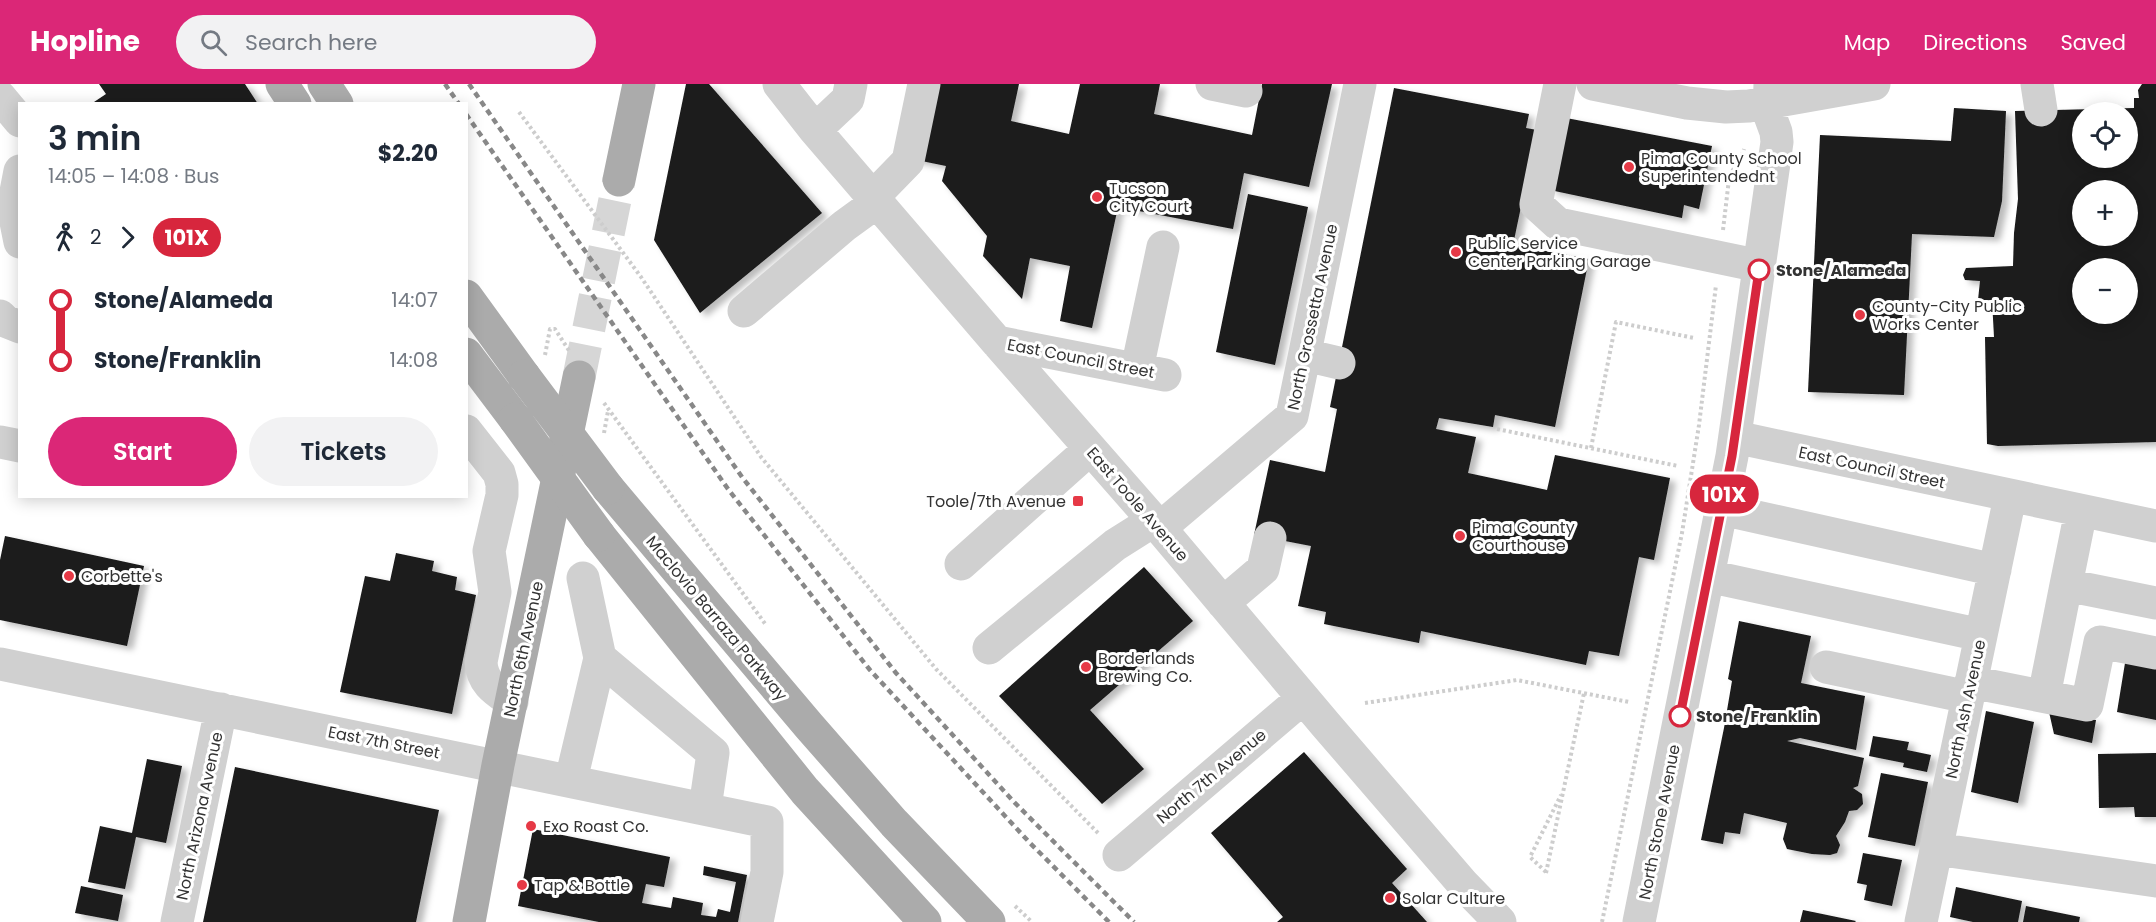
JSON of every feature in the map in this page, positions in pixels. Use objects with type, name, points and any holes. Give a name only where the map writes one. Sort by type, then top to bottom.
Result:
[{"type":"main road","points":[[282,84],[294,102]]},
{"type":"main road","points":[[324,84],[336,102]]},
{"type":"main road","points":[[619,180],[639,84]]},
{"type":"main road","name":"Maclovio Barraza Parkway","points":[[468,299],[608,488],[808,726],[894,823],[989,922]]},
{"type":"main road","points":[[468,357],[599,535],[805,791],[926,922]]},
{"type":"main road","name":"North 6th Avenue","points":[[469,922],[498,765],[579,377]]},
{"type":"street","name":"East Toole Avenue","points":[[779,84],[815,130],[1157,524],[1303,698],[1464,884],[1500,922]]},
{"type":"street","points":[[815,130],[848,99],[851,84]]},
{"type":"street","points":[[744,311],[875,200],[908,161],[924,84]]},
{"type":"street","points":[[1212,84],[1246,91]]},
{"type":"street","name":"North Grossetta Avenue","points":[[988,648],[1115,545],[1157,524],[1292,416],[1359,84]]},
{"type":"street","points":[[1560,84],[1536,204],[1558,224],[1760,267]]},
{"type":"street","points":[[1593,84],[1706,106],[1726,107],[1769,93],[1874,84]]},
{"type":"street","name":"North Stone Avenue","points":[[1648,920],[1708,576],[1735,437],[1760,267],[1777,142],[1770,116],[1769,93]]},
{"type":"street","points":[[0,97],[18,119]]},
{"type":"street","points":[[18,181],[13,207],[18,232]]},
{"type":"street","name":"East Council Street","points":[[997,342],[1151,372],[1163,247]]},
{"type":"street","points":[[0,260],[8,253],[18,250]]},
{"type":"street","points":[[1305,355],[1339,363]]},
{"type":"street","points":[[468,434],[499,473],[502,484],[502,495],[489,551],[495,592],[481,662],[482,673],[489,686],[512,702]]},
{"type":"street","name":"East Council Street","points":[[1735,437],[2010,497],[2156,526]]},
{"type":"street","points":[[0,442],[18,446]]},
{"type":"street","points":[[961,564],[1090,449]]},
{"type":"street","name":"North Ash Avenue","points":[[1921,922],[2010,497]]},
{"type":"street","points":[[1721,509],[1995,570]]},
{"type":"street","points":[[2044,696],[2081,511]]},
{"type":"street","points":[[1222,603],[1263,568],[1270,538]]},
{"type":"street","points":[[1708,576],[1981,635]]},
{"type":"street","points":[[571,780],[600,658],[583,578]]},
{"type":"street","points":[[2066,585],[2156,603]]},
{"type":"street","points":[[1826,667],[1970,689],[2044,696],[2087,705],[2100,642],[2156,653]]},
{"type":"street","points":[[600,658],[713,753],[705,807]]},
{"type":"street","name":"East 7th Street","points":[[0,664],[705,807],[767,822],[767,872],[757,922]]},
{"type":"street","name":"North 7th Avenue","points":[[1119,855],[1303,698]]},
{"type":"street","name":"North Arizona Avenue","points":[[177,922],[221,709]]},
{"type":"street","points":[[1936,849],[2156,881]]},
{"type":"path","points":[[519,112],[641,277],[761,457],[936,669],[1119,855]]},
{"type":"path","points":[[1602,922],[1682,533],[1703,396],[1729,179],[1742,156],[1745,144]]},
{"type":"path","points":[[1591,448],[1616,322],[1694,338]]},
{"type":"path","points":[[1497,429],[1678,466]]},
{"type":"path","points":[[1365,703],[1517,680],[1629,702]]},
{"type":"path","points":[[1564,789],[1530,857],[1546,873],[1564,789],[1584,693]]},
{"type":"path","points":[[1017,922],[1025,915]]},
{"type":"building","points":[[99,84],[245,84],[257,102],[94,102],[106,94]]},
{"type":"building","points":[[686,84],[709,84],[822,213],[700,313],[654,240]]},
{"type":"building","name":"Tucson City Court","points":[[929,84],[1019,84],[1011,121],[1069,134],[1080,84],[1160,84],[1154,114],[1252,135],[1262,84],[1332,84],[1309,187],[1244,173],[1233,229],[1118,207],[1092,328],[1060,321],[1070,266],[1030,258],[1022,299],[983,256],[987,236],[942,181],[946,166],[912,159]]},
{"type":"building","points":[[2142,84],[2156,84],[2156,442],[1998,446],[1987,444],[1985,337],[1994,337],[1992,300],[1978,300],[1980,281],[1965,280],[1963,275],[1966,268],[2013,266],[2018,199],[2015,111],[2072,110],[2072,168],[2138,168],[2138,102],[2134,102],[2134,98],[2139,98],[2138,90]]},
{"type":"building","points":[[1394,88],[1529,114],[1526,128],[1537,130],[1513,245],[1589,259],[1555,427],[1495,415],[1493,427],[1439,418],[1436,429],[1476,437],[1468,473],[1547,490],[1555,455],[1670,478],[1654,560],[1639,557],[1619,656],[1589,651],[1586,665],[1421,631],[1419,643],[1324,624],[1326,612],[1298,606],[1311,546],[1254,535],[1270,460],[1325,472],[1337,409],[1330,407]]},
{"type":"building","name":"County-City Public Works Center","points":[[1954,108],[2006,111],[2002,201],[1994,237],[1912,234],[1904,395],[1808,392],[1820,135],[1951,141]]},
{"type":"building","name":"Pima County School Superintendednt","points":[[1561,117],[1712,146],[1699,209],[1684,205],[1682,218],[1550,190]]},
{"type":"building","points":[[1248,194],[1308,207],[1275,365],[1216,352]]},
{"type":"building","points":[[5,536],[144,566],[127,646],[0,620],[0,560]]},
{"type":"building","points":[[396,553],[434,561],[432,571],[457,577],[455,590],[476,595],[452,714],[340,692],[365,576],[390,581]]},
{"type":"building","name":"Borderlands Brewing Co.","points":[[1144,567],[1193,621],[1090,710],[1144,769],[1102,804],[999,696]]},
{"type":"building","points":[[1739,621],[1811,636],[1801,683],[1865,696],[1856,750],[1800,738],[1787,741],[1864,758],[1858,786],[1853,788],[1862,794],[1863,804],[1857,810],[1849,811],[1836,836],[1840,845],[1837,853],[1812,854],[1787,849],[1783,839],[1787,823],[1744,813],[1740,834],[1725,832],[1723,844],[1701,840],[1724,728],[1732,681],[1728,679]]},
{"type":"building","points":[[2126,657],[2156,664],[2156,720],[2117,712]]},
{"type":"building","points":[[1986,711],[2034,722],[2018,803],[1971,792]]},
{"type":"building","points":[[2049,712],[2096,720],[2092,743],[2054,734]]},
{"type":"building","points":[[1873,736],[1909,742],[1907,750],[1931,755],[1927,772],[1903,767],[1904,763],[1869,756]]},
{"type":"building","points":[[1304,752],[1407,869],[1392,883],[1427,922],[1277,922],[1283,917],[1211,833]]},
{"type":"building","points":[[2156,753],[2156,817],[2135,817],[2134,807],[2099,808],[2098,754]]},
{"type":"building","points":[[147,759],[182,766],[166,843],[136,837],[125,889],[88,882],[100,826],[132,833]]},
{"type":"building","points":[[235,767],[439,810],[416,922],[203,922]]},
{"type":"building","points":[[1881,773],[1928,782],[1915,846],[1868,837]]},
{"type":"building","points":[[533,829],[670,857],[664,887],[646,884],[642,903],[671,908],[673,897],[703,903],[701,915],[716,917],[718,909],[730,912],[736,882],[703,875],[704,866],[747,875],[738,922],[599,922],[518,906]]},
{"type":"building","points":[[1863,853],[1902,860],[1892,906],[1864,900],[1867,885],[1857,883]]},
{"type":"building","points":[[81,886],[123,895],[118,921],[75,913]]},
{"type":"building","points":[[1956,887],[2022,901],[2018,922],[1973,922],[1950,917]]},
{"type":"building","points":[[2026,906],[2080,917],[2079,922],[2023,922]]},
{"type":"building","points":[[1803,910],[1856,921],[1800,922]]},
{"type":"tunnel","points":[[579,377],[619,180]]},
{"type":"railway","points":[[445,84],[458,102]]},
{"type":"railway","points":[[469,84],[742,477],[896,673],[1014,802],[1134,922]]},
{"type":"railway","points":[[468,117],[728,489],[870,670],[1030,843],[1109,922]]},
{"type":"bus line","name":"101X","points":[[1680,716],[1732,456],[1759,270]]},
{"type":"place","name":"Pima County School Superintendednt","points":[[1629,167]]},
{"type":"place","name":"Tucson City Court","points":[[1097,197]]},
{"type":"place","name":"Public Service Center Parking Garage","points":[[1456,252]]},
{"type":"place","name":"Stone/Alameda","points":[[1759,270]]},
{"type":"place","name":"County-City Public Works Center","points":[[1860,315]]},
{"type":"place","name":"Toole/7th Avenue","points":[[1078,501]]},
{"type":"place","name":"Pima County Courthouse","points":[[1460,536]]},
{"type":"place","name":"Corbette's","points":[[69,576]]},
{"type":"place","name":"Borderlands Brewing Co.","points":[[1086,667]]},
{"type":"place","name":"Stone/Franklin","points":[[1680,716]]},
{"type":"place","name":"Exo Roast Co.","points":[[531,826]]},
{"type":"place","name":"Tap & Bottle","points":[[522,885]]},
{"type":"place","name":"Solar Culture","points":[[1390,898]]}]
